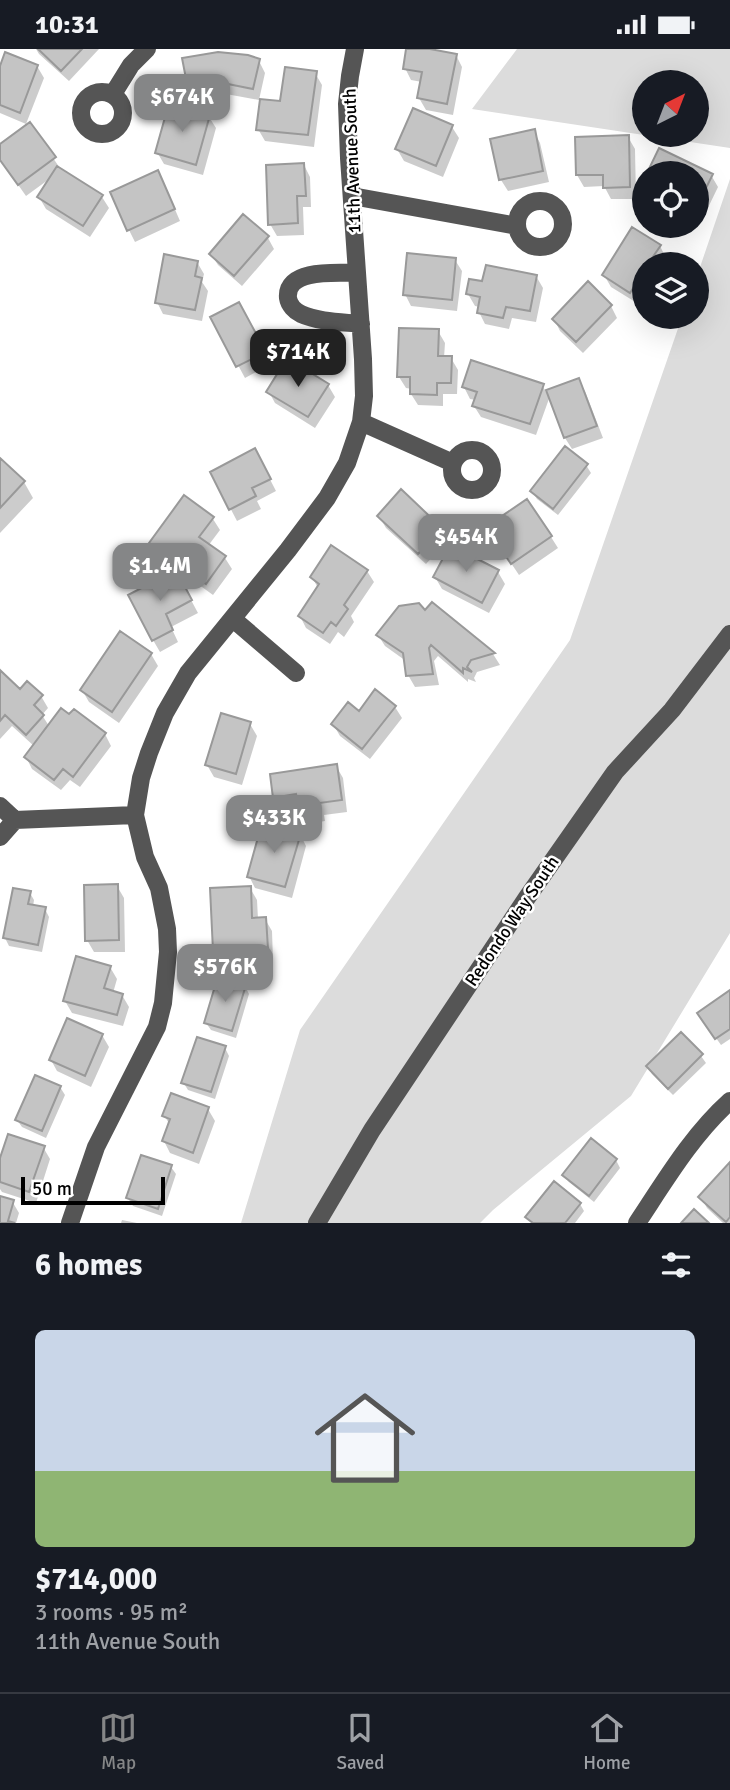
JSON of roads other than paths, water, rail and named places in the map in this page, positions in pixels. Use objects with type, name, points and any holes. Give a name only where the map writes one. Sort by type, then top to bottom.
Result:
[{"type":"street","points":[[113,94],[131,65],[147,49]]},
{"type":"street","name":"11th Avenue South","points":[[135,815],[141,778],[149,753],[165,713],[188,673],[307,527],[327,498],[347,463],[361,422],[364,396],[348,104],[355,49]]},
{"type":"street","points":[[352,196],[517,226]]},
{"type":"street","points":[[357,272],[306,275],[295,280],[288,298],[290,306],[298,313],[361,324]]},
{"type":"street","points":[[361,422],[453,463]]},
{"type":"street","points":[[233,619],[296,673]]},
{"type":"street","name":"Redondo Way South","points":[[317,1223],[372,1130],[607,782],[672,710],[730,634]]},
{"type":"street","points":[[0,806],[15,820],[135,815],[145,857],[159,888],[167,929],[168,951],[163,1003],[157,1027],[96,1147],[70,1223]]},
{"type":"street","points":[[0,837],[15,820]]},
{"type":"street","points":[[637,1223],[677,1163],[730,1101]]}]
